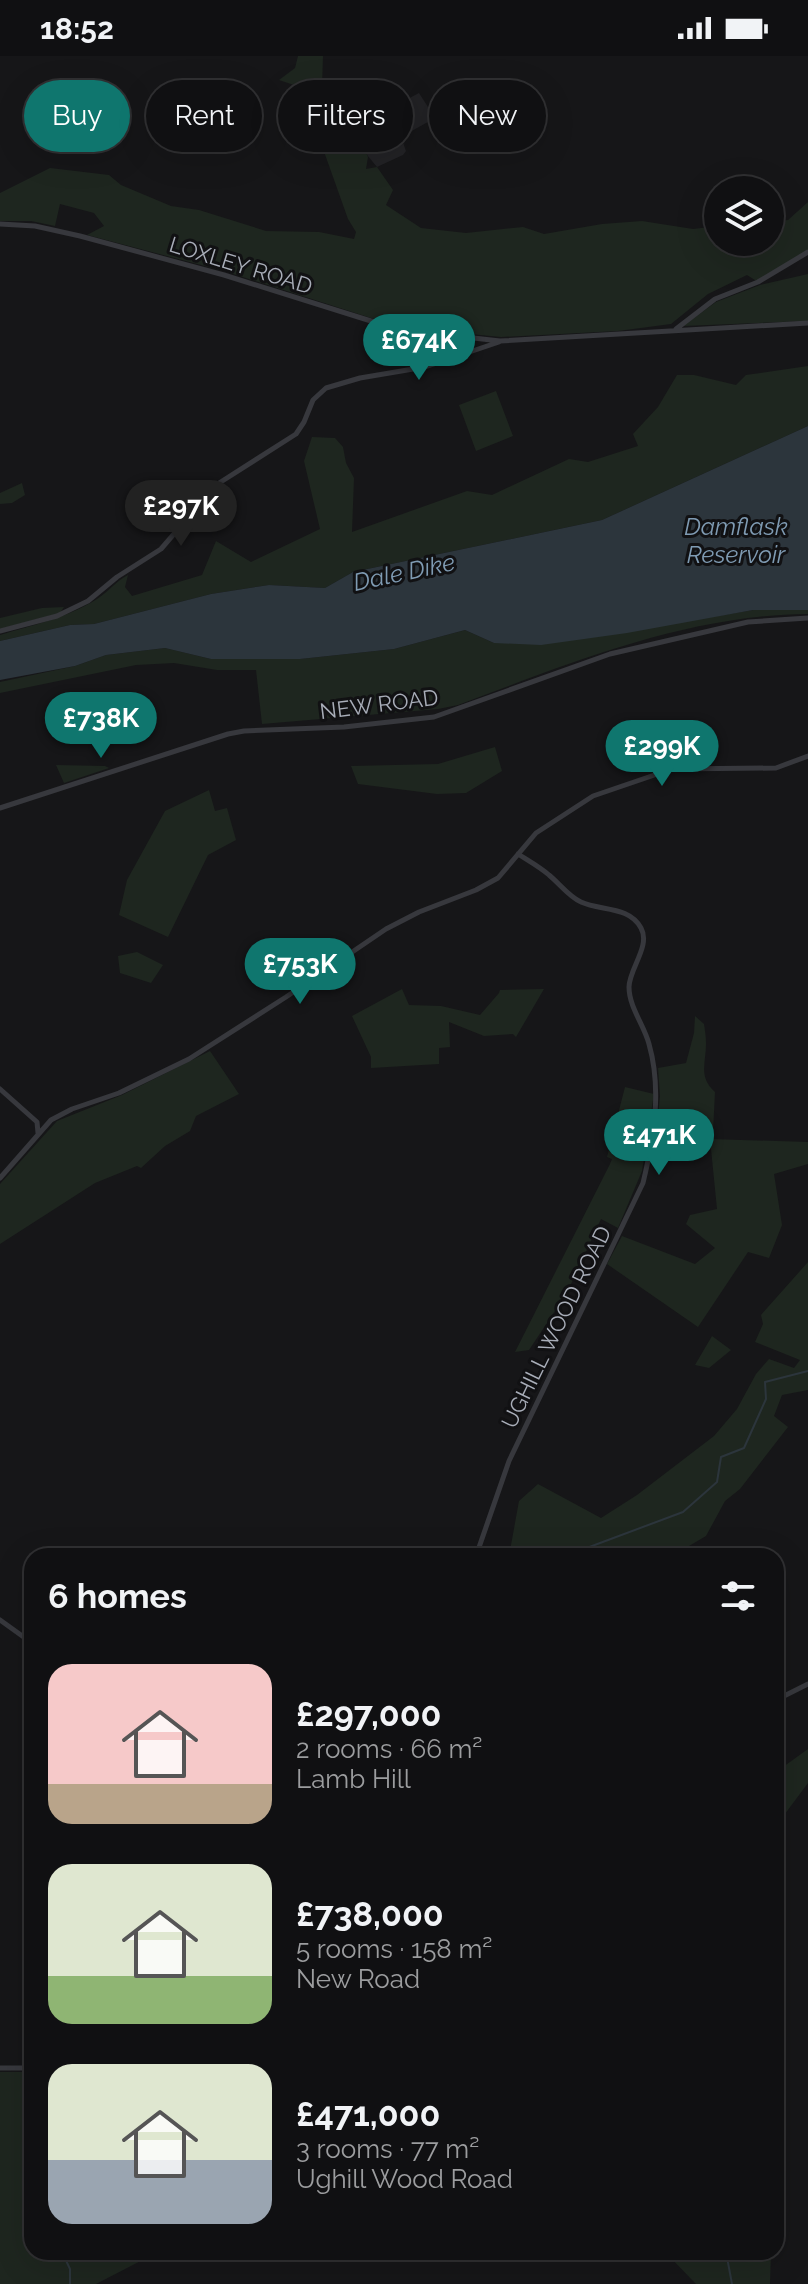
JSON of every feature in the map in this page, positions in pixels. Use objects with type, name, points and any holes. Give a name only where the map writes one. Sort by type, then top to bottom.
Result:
[{"type":"street","name":"LOXLEY ROAD","points":[[0,224],[35,226],[80,236],[224,275],[399,328],[500,341],[808,323]]},
{"type":"street","points":[[676,329],[715,299],[758,282],[808,252]]},
{"type":"street","points":[[0,631],[68,611],[88,601],[117,577],[149,558],[161,549],[216,485],[296,434],[313,400],[326,388],[425,367],[500,341]]},
{"type":"street","name":"NEW ROAD","points":[[0,808],[228,734],[344,727],[434,717],[623,651],[748,622],[808,618]]},
{"type":"street","points":[[0,1178],[49,1122],[72,1109],[119,1093],[189,1059],[394,924],[498,878],[547,824],[581,802],[608,790],[679,768],[776,768],[808,756]]},
{"type":"street","name":"UGHILL WOOD ROAD","points":[[479,1548],[509,1461],[643,1183],[657,1096],[649,1041],[629,990],[630,978],[641,951],[642,929],[622,913],[581,902],[518,854]]},
{"type":"street","points":[[0,1089],[37,1122],[49,1122]]},
{"type":"street","points":[[37,1122],[38,1134]]},
{"type":"street","points":[[0,1620],[24,1637]]},
{"type":"street","points":[[784,1696],[808,1684]]},
{"type":"street","points":[[0,2068],[24,2068]]},
{"type":"shaded area","points":[[298,56],[323,56],[322,80],[279,80],[295,68]]},
{"type":"shaded area","points":[[419,93],[429,109],[429,121],[413,130],[413,96]]},
{"type":"shaded area","points":[[324,152],[366,152],[366,169],[377,167],[393,190],[386,205],[421,228],[466,233],[523,227],[544,234],[642,221],[693,229],[704,228],[704,256],[784,256],[784,220],[808,202],[808,252],[758,282],[747,275],[708,294],[671,324],[618,331],[501,337],[428,330],[371,318],[224,271],[87,235],[104,226],[94,213],[60,204],[55,226],[31,221],[0,221],[0,193],[50,168],[109,175],[121,185],[171,206],[199,210],[266,231],[319,232],[354,239],[356,232],[348,219]]},
{"type":"shaded area","points":[[365,152],[405,152],[403,155],[377,167]]},
{"type":"shaded area","points":[[808,274],[808,321],[683,326],[716,302],[760,285]]},
{"type":"shaded area","points":[[808,366],[808,426],[602,520],[353,572],[325,588],[269,585],[211,594],[94,624],[70,625],[0,641],[0,635],[86,606],[128,575],[125,587],[132,596],[202,575],[216,541],[251,562],[320,529],[304,461],[312,437],[335,438],[343,447],[346,463],[354,478],[352,532],[467,491],[492,495],[569,459],[588,462],[638,446],[633,434],[658,407],[677,375],[694,375],[736,385],[746,375]]},
{"type":"shaded area","points":[[496,391],[513,436],[476,451],[459,405]]},
{"type":"shaded area","points":[[22,483],[25,495],[12,503],[0,504],[0,493]]},
{"type":"shaded area","points":[[64,607],[60,613],[0,629],[0,618],[42,608]]},
{"type":"shaded area","points":[[753,610],[808,610],[808,614],[763,616],[674,632],[586,658],[458,705],[438,709],[262,724],[256,670],[217,670],[174,663],[136,665],[0,693],[0,682],[75,666],[106,655],[165,648],[211,659],[300,659],[394,649],[465,630],[494,643]]},
{"type":"shaded area","points":[[495,747],[502,771],[466,793],[437,794],[358,784],[351,766],[438,764]]},
{"type":"shaded area","points":[[56,765],[105,766],[109,768],[64,783]]},
{"type":"shaded area","points":[[209,790],[215,811],[227,808],[236,840],[208,855],[168,937],[119,915],[127,880],[165,811]]},
{"type":"shaded area","points":[[137,952],[163,965],[151,983],[120,973],[118,956]]},
{"type":"shaded area","points":[[402,989],[409,1005],[441,1006],[480,1015],[500,990],[544,989],[516,1037],[513,1034],[484,1036],[449,1022],[450,1047],[439,1048],[439,1064],[371,1068],[371,1057],[352,1016]]},
{"type":"shaded area","points":[[695,1016],[704,1024],[705,1075],[715,1092],[713,1132],[657,1127],[660,1096],[658,1068],[686,1063]]},
{"type":"shaded area","points":[[210,1051],[239,1094],[196,1116],[190,1131],[165,1146],[141,1168],[137,1166],[95,1183],[0,1244],[0,1184],[57,1121],[122,1095]]},
{"type":"shaded area","points":[[625,1087],[654,1094],[642,1171],[618,1228],[601,1219],[560,1308],[529,1350],[515,1352],[610,1164],[612,1159],[607,1157]]},
{"type":"shaded area","points":[[710,1139],[808,1142],[808,1164],[774,1174],[782,1225],[769,1258],[748,1252],[698,1327],[607,1264],[622,1236],[695,1264],[715,1248],[686,1224],[690,1215],[717,1209]]},
{"type":"shaded area","points":[[808,1262],[808,1390],[782,1395],[774,1416],[788,1427],[740,1489],[725,1501],[706,1536],[686,1548],[510,1548],[519,1501],[538,1484],[601,1518],[637,1495],[714,1436],[737,1409],[756,1374],[769,1359],[794,1368],[800,1360],[755,1342],[763,1324],[761,1315]]},
{"type":"shaded area","points":[[712,1336],[731,1350],[709,1368],[695,1365]]},
{"type":"shaded area","points":[[808,1749],[808,1783],[784,1815],[784,1766]]},
{"type":"shaded area","points":[[0,2072],[24,2072],[24,2260],[142,2260],[96,2284],[0,2284]]},
{"type":"shaded area","points":[[673,2260],[771,2260],[770,2284],[696,2284]]},
{"type":"water","name":"Damflask Reservoir","points":[[808,426],[808,610],[753,610],[541,645],[494,643],[465,630],[394,649],[300,659],[211,659],[165,648],[106,655],[75,666],[0,680],[0,641],[70,625],[94,624],[211,594],[269,585],[325,588],[353,572],[602,520]]},
{"type":"waterway","points":[[587,1548],[683,1512],[717,1482],[721,1457],[744,1448],[766,1399],[765,1382],[808,1371]]},
{"type":"waterway","points":[[66,2260],[70,2269],[70,2284]]},
{"type":"waterway","points":[[728,2260],[732,2284]]},
{"type":"water label","name":"Dale Dike","points":[[404,572]]}]
